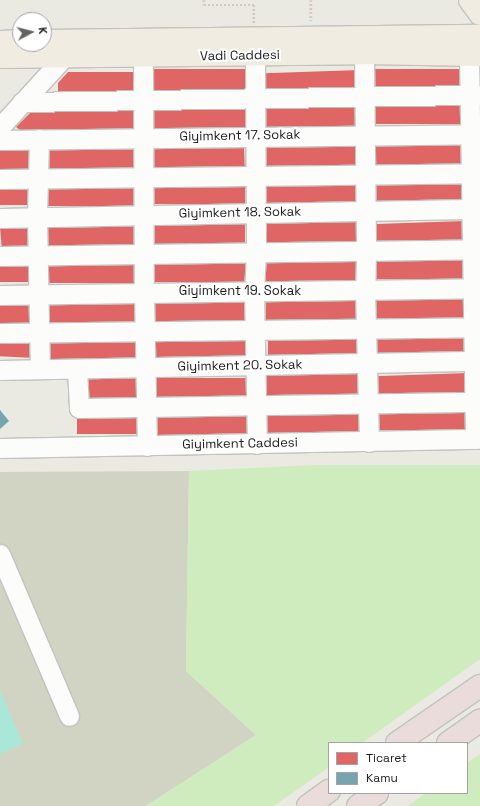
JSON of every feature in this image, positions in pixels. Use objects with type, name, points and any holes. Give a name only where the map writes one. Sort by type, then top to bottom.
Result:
[{"type":"highway","points":[[398,742],[480,686]]},
{"type":"highway","points":[[449,742],[480,721]]},
{"type":"highway","points":[[308,806],[328,792]]},
{"type":"highway","points":[[358,806],[376,794]]},
{"type":"main road","points":[[470,0],[480,14]]},
{"type":"main road","name":"Vadi Caddesi","points":[[0,57],[143,57],[255,47],[312,38],[480,36]]},
{"type":"main road","points":[[0,42],[12,41]]},
{"type":"main road","name":"Vadi Caddesi","points":[[52,41],[255,47],[364,54],[474,55]]},
{"type":"street","points":[[255,47],[256,253],[254,291],[256,330],[257,444]]},
{"type":"street","points":[[364,54],[366,211],[364,290],[367,328],[369,442]]},
{"type":"street","points":[[474,55],[478,443]]},
{"type":"street","points":[[143,57],[145,178],[144,292],[148,446]]},
{"type":"street","points":[[0,127],[63,58]]},
{"type":"street","points":[[22,102],[475,95]]},
{"type":"street","name":"Giyimkent 17. Sokak","points":[[0,140],[255,136],[476,135]]},
{"type":"street","points":[[39,140],[37,217],[39,255],[40,369]]},
{"type":"street","points":[[0,179],[476,173]]},
{"type":"street","name":"Giyimkent 18. Sokak","points":[[0,218],[476,209]]},
{"type":"street","points":[[0,256],[476,249]]},
{"type":"street","name":"Giyimkent 19. Sokak","points":[[0,295],[39,293],[476,288]]},
{"type":"street","points":[[0,333],[477,327]]},
{"type":"street","name":"Giyimkent 20. Sokak","points":[[0,370],[477,361]]},
{"type":"street","points":[[77,369],[78,408],[477,402]]},
{"type":"street","name":"Giyimkent Caddesi","points":[[0,448],[369,442],[478,443]]},
{"type":"street","name":"Giyimkent Caddesi","points":[[0,455],[478,443]]},
{"type":"street","points":[[0,554],[69,716]]},
{"type":"street","points":[[0,584],[7,602]]},
{"type":"path","points":[[204,0],[204,5],[254,5],[255,47]]},
{"type":"path","points":[[311,0],[312,38]]},
{"type":"shaded area","points":[[189,471],[186,671],[256,735],[146,806],[0,806],[0,472]]},
{"type":"shaded area","points":[[0,690],[23,744],[0,754]]},
{"type":"green space","points":[[315,465],[480,465],[480,659],[363,742],[328,742],[328,768],[274,806],[146,806],[256,735],[186,671],[189,471]]},
{"type":"green space","points":[[480,754],[480,806],[408,806],[425,794],[468,794],[468,762]]},
{"type":"building: Ticaret","points":[[151,69],[248,69],[248,92],[151,92]]},
{"type":"building: Ticaret","points":[[369,69],[465,69],[465,92],[369,92]]},
{"type":"building: Ticaret","points":[[360,70],[361,93],[265,96],[264,73]]},
{"type":"building: Ticaret","points":[[68,72],[139,72],[139,94],[58,97],[58,83]]},
{"type":"building: Ticaret","points":[[368,101],[464,101],[464,124],[368,124]]},
{"type":"building: Ticaret","points":[[263,104],[360,104],[360,127],[263,127]]},
{"type":"building: Ticaret","points":[[137,106],[138,128],[23,132],[16,127],[35,108]]},
{"type":"building: Ticaret","points":[[150,106],[247,106],[247,129],[150,129]]},
{"type":"building: Ticaret","points":[[263,145],[360,145],[360,168],[263,168]]},
{"type":"building: Ticaret","points":[[368,145],[464,145],[464,168],[368,168]]},
{"type":"building: Ticaret","points":[[244,146],[245,169],[149,172],[148,149]]},
{"type":"building: Ticaret","points":[[43,147],[140,147],[140,170],[43,170]]},
{"type":"building: Ticaret","points":[[0,150],[34,150],[34,173],[0,173]]},
{"type":"building: Ticaret","points":[[366,180],[463,180],[463,203],[366,203]]},
{"type":"building: Ticaret","points":[[149,181],[245,181],[245,204],[149,204]]},
{"type":"building: Ticaret","points":[[261,182],[358,182],[358,205],[261,205]]},
{"type":"building: Ticaret","points":[[0,183],[35,183],[35,205],[0,205]]},
{"type":"building: Ticaret","points":[[43,183],[139,183],[139,206],[43,206]]},
{"type":"building: Ticaret","points":[[465,221],[466,244],[370,247],[369,224]]},
{"type":"building: Ticaret","points":[[266,222],[362,222],[362,245],[266,245]]},
{"type":"building: Ticaret","points":[[138,224],[139,247],[43,250],[42,227]]},
{"type":"building: Ticaret","points":[[149,224],[245,224],[245,247],[149,247]]},
{"type":"building: Ticaret","points":[[34,226],[36,249],[2,252],[0,229]]},
{"type":"building: Ticaret","points":[[371,256],[467,256],[467,279],[371,279]]},
{"type":"building: Ticaret","points":[[149,258],[246,258],[246,282],[149,282]]},
{"type":"building: Ticaret","points":[[266,259],[362,259],[362,283],[266,283]]},
{"type":"building: Ticaret","points":[[42,260],[138,260],[138,283],[42,283]]},
{"type":"building: Ticaret","points":[[0,262],[35,262],[35,282],[0,282]]},
{"type":"building: Ticaret","points":[[373,296],[469,296],[469,320],[373,320]]},
{"type":"building: Ticaret","points":[[266,299],[362,299],[362,323],[266,323]]},
{"type":"building: Ticaret","points":[[153,300],[249,300],[249,323],[153,323]]},
{"type":"building: Ticaret","points":[[0,302],[35,302],[35,325],[0,325]]},
{"type":"building: Ticaret","points":[[42,302],[139,302],[139,326],[42,326]]},
{"type":"building: Ticaret","points":[[373,332],[470,332],[470,356],[373,356]]},
{"type":"building: Ticaret","points":[[268,335],[365,335],[365,358],[268,358]]},
{"type":"building: Ticaret","points":[[0,336],[36,338],[35,358],[0,356]]},
{"type":"building: Ticaret","points":[[151,337],[247,337],[247,360],[151,360]]},
{"type":"building: Ticaret","points":[[44,338],[140,338],[140,361],[44,361]]},
{"type":"building: Ticaret","points":[[469,373],[470,396],[374,399],[373,376]]},
{"type":"building: Ticaret","points":[[267,374],[363,374],[363,397],[267,397]]},
{"type":"building: Ticaret","points":[[87,378],[141,378],[141,400],[87,400]]},
{"type":"building: Ticaret","points":[[152,378],[248,378],[248,401],[152,401]]},
{"type":"building: Ticaret","points":[[374,407],[471,407],[471,430],[374,430]]},
{"type":"building: Ticaret","points":[[266,410],[362,410],[362,433],[266,433]]},
{"type":"building: Ticaret","points":[[250,411],[251,434],[155,437],[154,414]]},
{"type":"building: Ticaret","points":[[77,413],[142,413],[142,434],[77,434]]},
{"type":"building: Kamu","points":[[0,410],[9,421],[0,429]]}]
